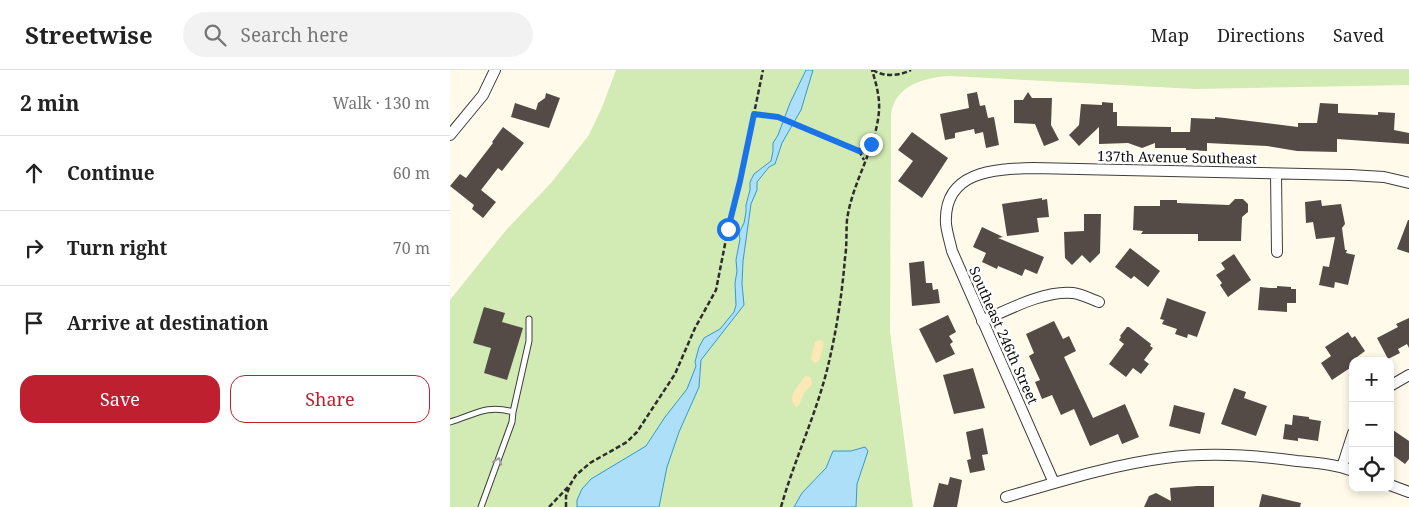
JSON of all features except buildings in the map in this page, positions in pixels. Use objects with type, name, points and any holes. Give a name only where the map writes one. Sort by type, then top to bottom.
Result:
[{"type":"street","points":[[450,135],[483,95],[495,70]]},
{"type":"street","name":"137th Avenue Southeast","points":[[953,194],[963,182],[973,175],[991,170],[1010,168],[1384,177],[1409,183]]},
{"type":"street","points":[[1276,174],[1277,252]]},
{"type":"street","name":"Southeast 246th Street","points":[[953,194],[947,210],[946,225],[952,251],[1054,483]]},
{"type":"street","points":[[982,321],[1030,301],[1056,293],[1074,293],[1099,302]]},
{"type":"street","points":[[1394,384],[1409,375]]},
{"type":"street","points":[[1342,467],[1349,445]]},
{"type":"street","points":[[1006,497],[1118,467],[1166,458],[1224,455],[1278,458],[1349,470]]},
{"type":"street","points":[[1394,486],[1409,492]]},
{"type":"lane","points":[[481,507],[512,422],[529,341],[529,319]]},
{"type":"lane","points":[[450,422],[481,411],[499,408],[513,412]]},
{"type":"path","points":[[566,507],[566,496],[576,475],[590,463],[627,442],[637,432],[676,374],[695,328],[716,290],[763,70]]},
{"type":"path","points":[[873,70],[878,74],[884,75],[899,74],[911,70]]},
{"type":"path","points":[[781,507],[827,368],[846,257],[848,220],[857,182],[875,132],[879,111],[873,70]]},
{"type":"path","points":[[877,87],[878,81],[884,75]]},
{"type":"path","points":[[754,114],[778,117],[859,151],[863,156],[864,163]]},
{"type":"path","points":[[859,151],[867,150],[870,147]]},
{"type":"path","points":[[549,507],[570,485]]},
{"type":"green space","points":[[616,70],[1409,70],[1409,85],[1196,89],[950,76],[921,81],[904,90],[893,105],[891,115],[890,332],[913,507],[450,507],[450,300],[507,229],[551,183],[589,135]]},
{"type":"sand","points":[[823,341],[824,344],[819,361],[815,363],[812,361],[812,354],[815,342]]},
{"type":"sand","points":[[811,377],[812,384],[796,407],[792,401],[795,389],[803,378]]},
{"type":"water","points":[[806,70],[813,70],[801,110],[782,143],[775,164],[769,167],[757,182],[757,190],[751,204],[743,261],[742,284],[744,305],[701,360],[699,387],[679,432],[667,467],[659,507],[577,507],[577,500],[582,489],[591,479],[646,446],[665,417],[687,389],[696,366],[695,362],[699,347],[704,338],[720,329],[734,312],[736,305],[735,283],[739,233],[744,223],[750,182],[754,174],[771,161],[773,143]]},
{"type":"water","points":[[865,447],[868,451],[857,484],[856,507],[794,507],[802,493],[826,468],[833,451],[851,451]]},
{"type":"route","points":[[728,229],[754,114],[778,117],[859,151],[867,150],[871,144]]}]
